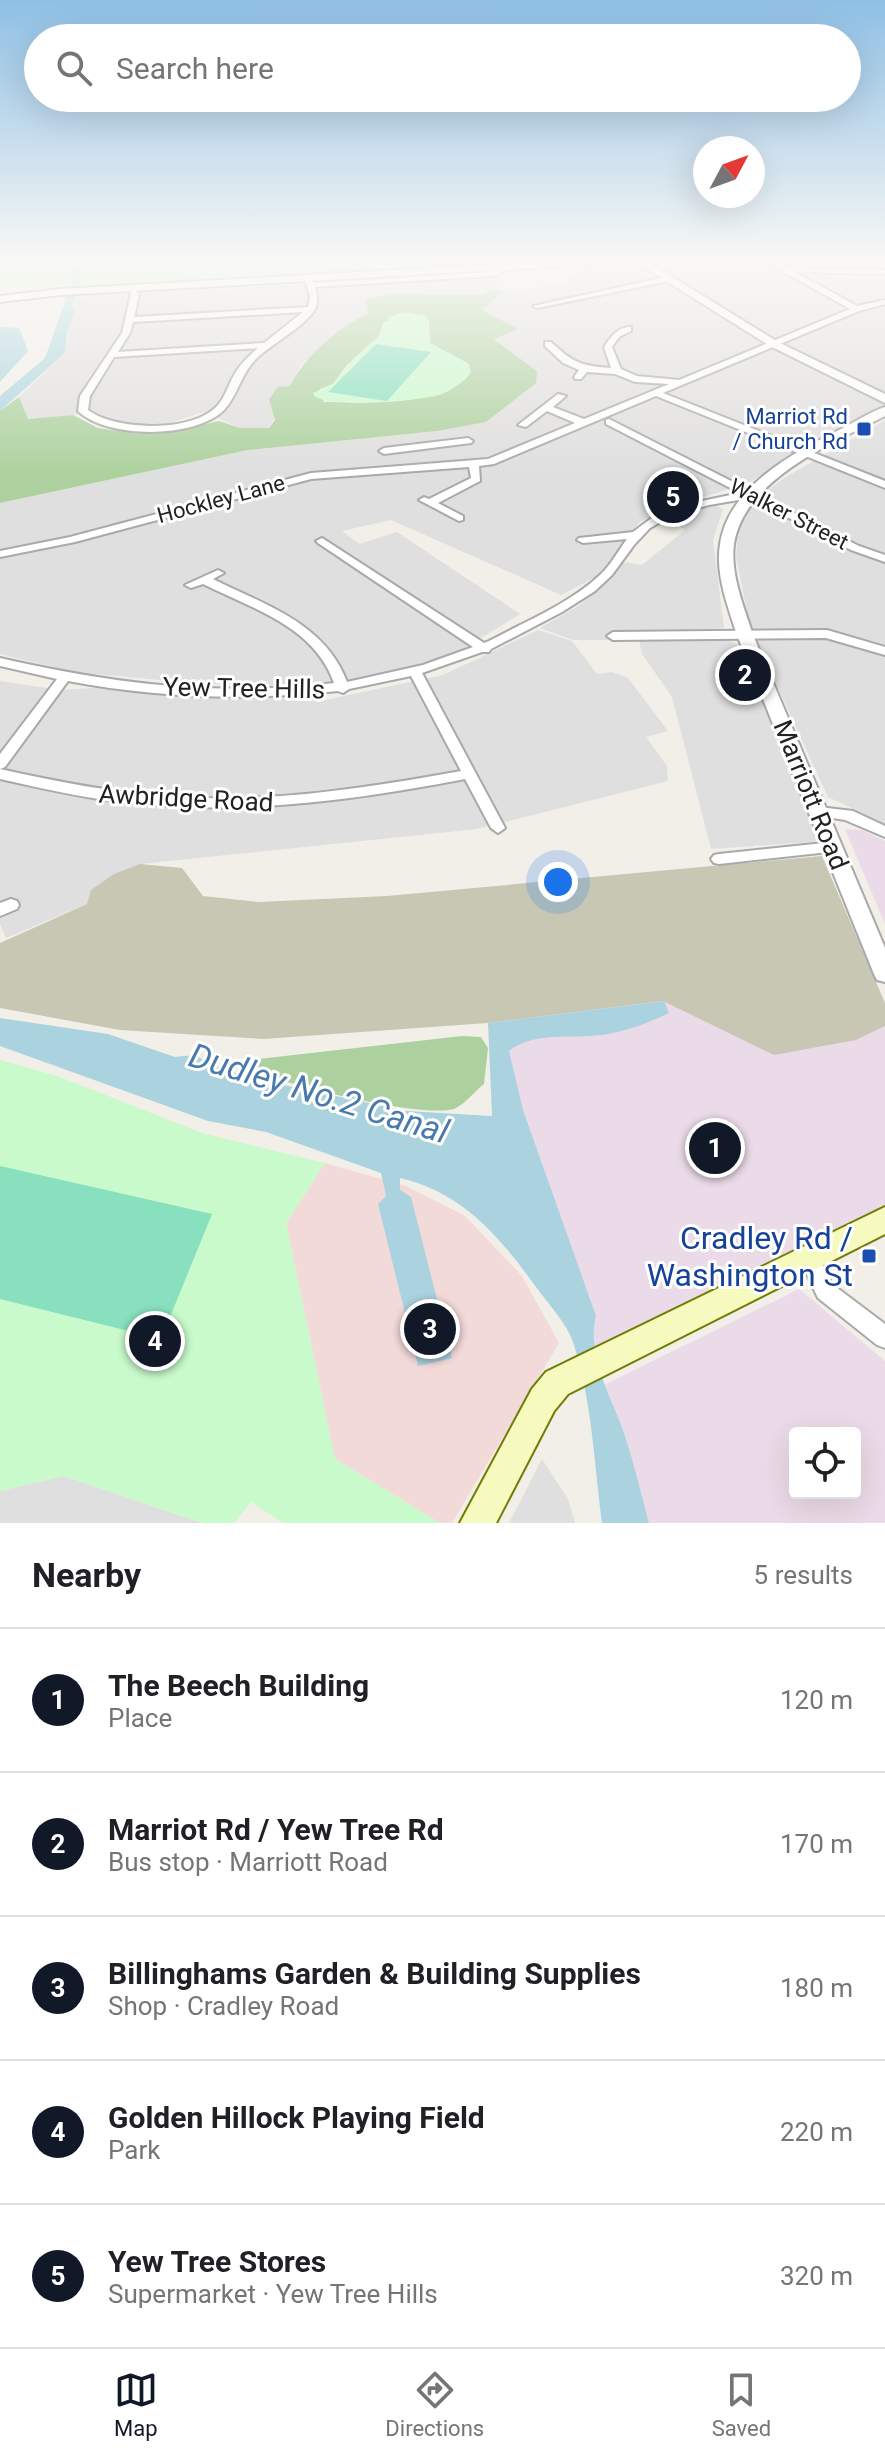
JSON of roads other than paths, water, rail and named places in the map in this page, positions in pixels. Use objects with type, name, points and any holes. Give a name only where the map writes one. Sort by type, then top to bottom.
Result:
[{"type":"main road","points":[[477,1523],[543,1400],[567,1378],[883,1224]]},
{"type":"street","points":[[125,333],[85,396],[83,411],[96,421],[113,426],[167,428],[197,421],[216,412],[224,405],[242,368],[283,333]]},
{"type":"street","points":[[617,371],[608,347],[620,333]]},
{"type":"street","points":[[756,333],[885,399]]},
{"type":"street","name":"Hockley Lane","points":[[0,554],[71,540],[311,476],[474,466],[538,445],[800,333]]},
{"type":"street","points":[[548,344],[582,373],[617,371],[635,379],[682,382]]},
{"type":"street","points":[[113,355],[269,345]]},
{"type":"street","points":[[656,393],[885,485]]},
{"type":"street","points":[[523,425],[561,396]]},
{"type":"street","points":[[546,407],[584,423]]},
{"type":"street","name":"Marriott Road","points":[[885,411],[809,454],[750,495],[738,509],[727,544],[730,581],[745,635],[885,974]]},
{"type":"street","name":"Walker Street","points":[[609,422],[855,548],[885,559]]},
{"type":"street","points":[[384,451],[468,441]]},
{"type":"street","points":[[436,446],[445,468]]},
{"type":"street","points":[[459,518],[425,500],[476,479],[474,466]]},
{"type":"street","name":"Yew Tree Hills","points":[[0,662],[65,676],[223,692],[292,694],[343,689],[416,673],[485,649],[590,589],[605,577],[636,535],[654,521],[682,509],[750,495]]},
{"type":"street","name":"Yew Tree Hills","points":[[583,540],[636,535]]},
{"type":"street","points":[[322,541],[485,649]]},
{"type":"street","points":[[335,549],[353,542]]},
{"type":"street","points":[[191,585],[213,577],[287,619],[307,633],[331,657],[343,689]]},
{"type":"street","points":[[613,636],[827,634],[885,651]]},
{"type":"street","points":[[416,673],[443,716],[468,774],[498,828]]},
{"type":"street","points":[[0,764],[65,676]]},
{"type":"street","name":"Awbridge Road","points":[[0,774],[109,797],[238,805],[354,795],[468,774]]},
{"type":"street","points":[[819,812],[848,815],[881,826]]},
{"type":"street","points":[[719,859],[833,847]]},
{"type":"street","points":[[810,1260],[825,1291],[885,1337]]},
{"type":"water","points":[[0,333],[21,333],[28,351],[0,382]]},
{"type":"water","points":[[54,333],[67,333],[65,353],[0,411],[0,396],[45,358]]},
{"type":"water","name":"Dudley No.2 Canal","points":[[664,1001],[669,1013],[636,1027],[602,1035],[541,1038],[509,1051],[523,1110],[596,1316],[596,1356],[628,1447],[649,1523],[602,1523],[588,1409],[570,1335],[511,1254],[463,1207],[423,1185],[400,1178],[400,1190],[411,1197],[452,1358],[418,1366],[378,1204],[386,1196],[381,1173],[266,1132],[208,1121],[0,1046],[0,1018],[108,1034],[175,1057],[194,1055],[224,1070],[407,1111],[492,1116],[488,1023]]},
{"type":"place","name":"Marriot Rd / Church Rd","points":[[864,429]]},
{"type":"place","name":"Yew Tree Stores","points":[[673,497]]},
{"type":"place","name":"Marriot Rd / Yew Tree Rd","points":[[745,675]]},
{"type":"place","name":"The Beech Building","points":[[715,1148]]},
{"type":"place","name":"Cradley Rd / Washington St","points":[[869,1256]]},
{"type":"place","name":"Billinghams Garden & Building Supplies","points":[[430,1329]]},
{"type":"place","name":"Golden Hillock Playing Field","points":[[155,1341]]}]
